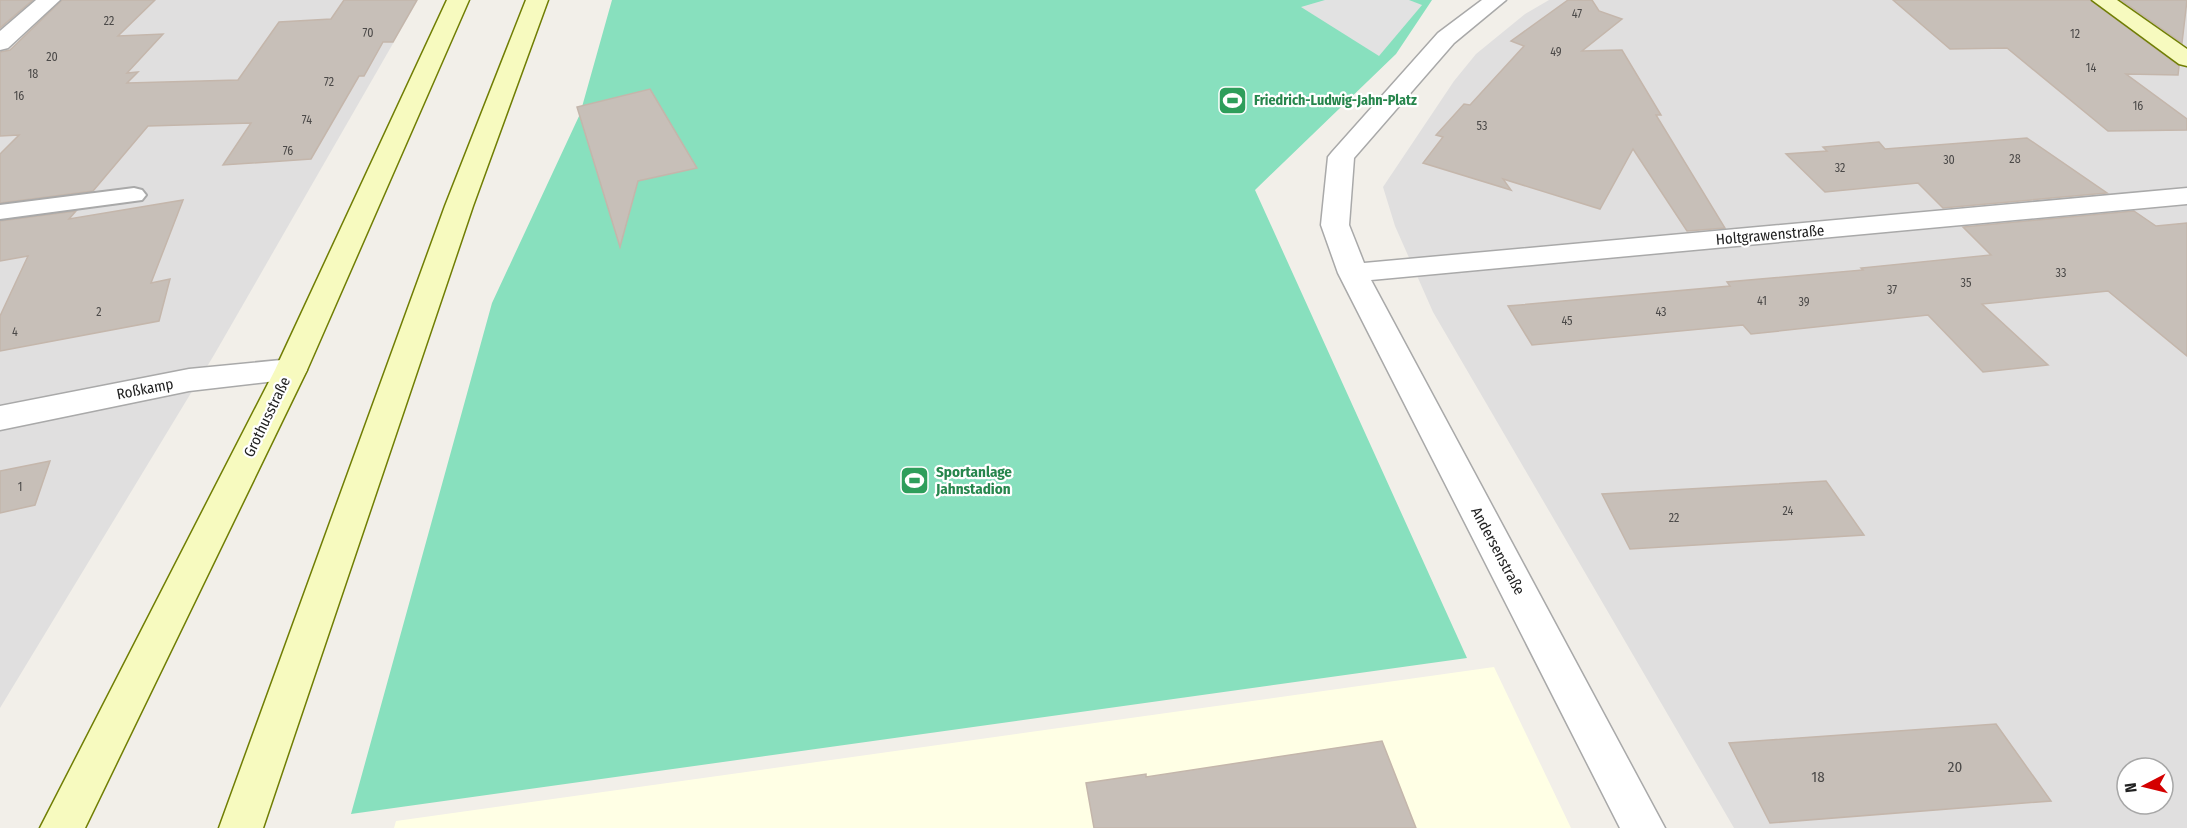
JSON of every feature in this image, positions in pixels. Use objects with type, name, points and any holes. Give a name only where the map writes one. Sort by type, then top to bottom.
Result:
[{"type":"main road","name":"Grothusstraße","points":[[62,828],[291,370],[458,0]]},
{"type":"main road","points":[[241,828],[455,218],[537,0]]},
{"type":"main road","points":[[2103,0],[2187,59]]},
{"type":"street","points":[[0,43],[50,0]]},
{"type":"street","name":"Andersenstraße","points":[[1495,0],[1446,38],[1341,157],[1335,225],[1353,273],[1643,828]]},
{"type":"street","name":"Holtgrawenstraße","points":[[1353,273],[2187,196]]},
{"type":"street","name":"Roßkamp","points":[[0,418],[189,380],[291,370]]},
{"type":"lane","points":[[0,212],[134,195]]},
{"type":"shaded area","points":[[0,0],[418,0],[214,355],[0,708]]},
{"type":"shaded area","points":[[1325,0],[1409,0],[1422,5],[1379,56],[1301,7]]},
{"type":"shaded area","points":[[1549,0],[2187,0],[2187,828],[1734,828],[1433,312],[1395,226],[1383,187],[1454,81],[1476,54],[1525,14]]},
{"type":"shaded area","points":[[1494,667],[1571,828],[394,828],[396,821]]},
{"type":"green space","name":"Sportanlage Jahnstadion","points":[[612,0],[1432,0],[1396,54],[1255,190],[1467,658],[351,814],[492,303],[580,114]]},
{"type":"building","points":[[0,0],[33,0],[0,28]]},
{"type":"building","points":[[62,0],[155,0],[118,36],[163,34],[127,73],[138,72],[127,83],[238,80],[279,22],[331,19],[344,0],[417,0],[393,42],[383,42],[364,76],[359,76],[311,159],[223,165],[251,123],[148,126],[93,191],[0,203],[0,154],[19,135],[0,136],[0,52],[10,50]]},
{"type":"building","points":[[1568,0],[1592,0],[1599,11],[1622,19],[1582,51],[1622,50],[1661,115],[1656,115],[1725,228],[1687,231],[1633,149],[1600,209],[1503,179],[1511,190],[1423,163],[1443,137],[1436,135],[1464,104],[1470,105],[1524,46],[1511,41]]},
{"type":"building","points":[[1893,0],[2090,0],[2179,66],[2178,75],[2126,74],[2187,119],[2187,130],[2108,131],[2007,48],[1950,49]]},
{"type":"building","points":[[2121,0],[2187,0],[2182,43]]},
{"type":"building","points":[[650,89],[697,168],[638,181],[620,247],[577,107]]},
{"type":"building","points":[[2027,138],[2107,193],[1943,208],[1918,183],[1825,192],[1786,154],[1827,151],[1823,147],[1879,142],[1885,149]]},
{"type":"building","points":[[183,200],[151,283],[170,279],[159,321],[0,351],[0,316],[28,256],[0,261],[0,221],[76,211],[69,219]]},
{"type":"building","points":[[2134,211],[2156,226],[2187,223],[2187,356],[2108,291],[1982,304],[2048,365],[1983,372],[1928,315],[1751,334],[1743,325],[1532,345],[1508,306],[1730,286],[1727,282],[1863,270],[1861,268],[1991,255],[1963,227]]},
{"type":"building","points":[[50,461],[35,505],[0,513],[0,471]]},
{"type":"building","points":[[1826,481],[1864,535],[1630,549],[1602,494]]},
{"type":"building","points":[[1996,724],[2051,801],[1770,823],[1729,743]]},
{"type":"building","points":[[1382,741],[1416,828],[1094,828],[1086,783],[1146,774],[1146,777]]},
{"type":"place","name":"Friedrich-Ludwig-Jahn-Platz","points":[[1233,100]]},
{"type":"place","name":"Sportanlage Jahnstadion","points":[[915,481]]}]
